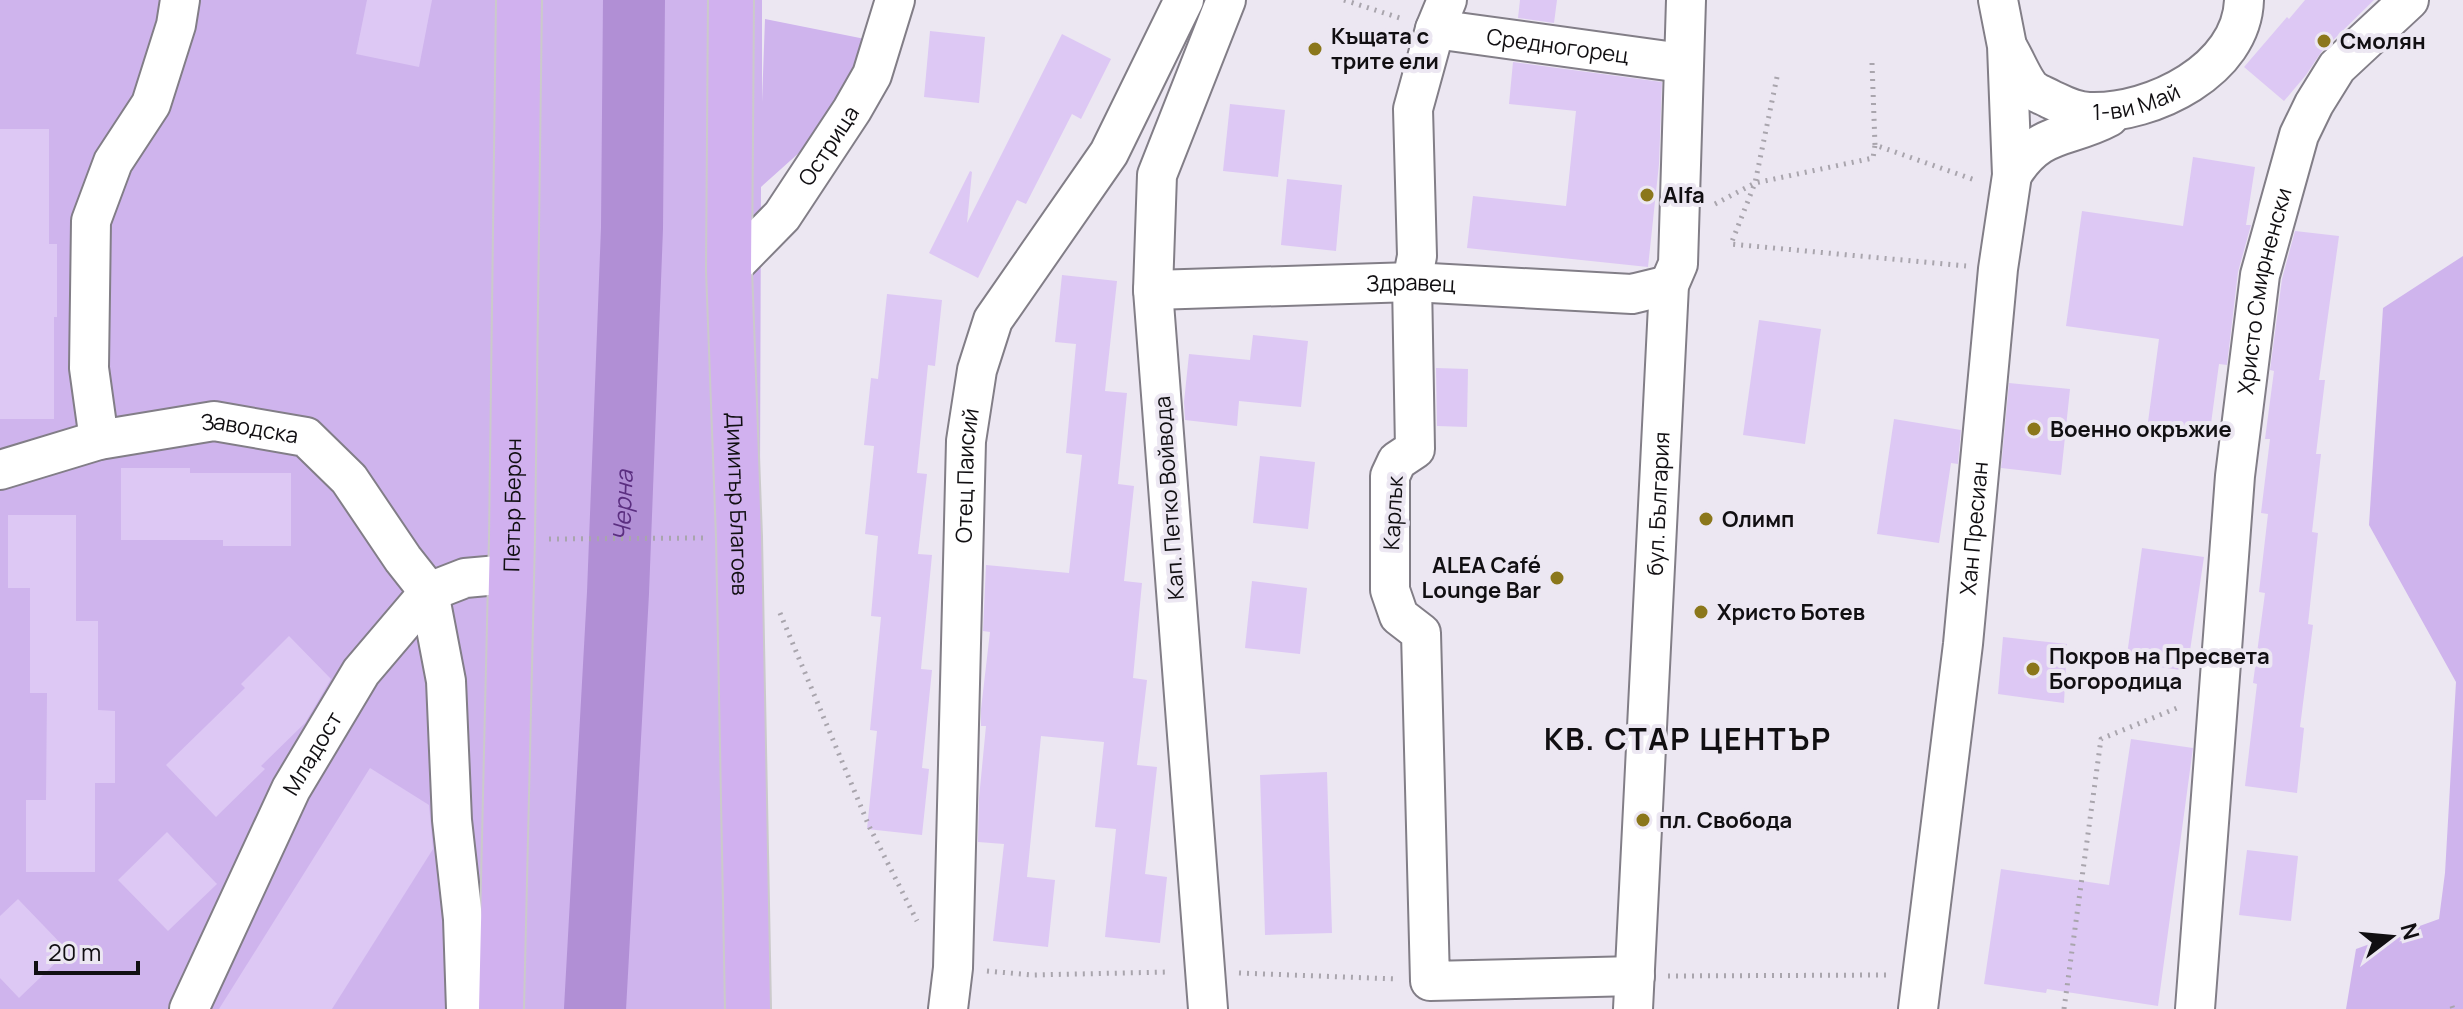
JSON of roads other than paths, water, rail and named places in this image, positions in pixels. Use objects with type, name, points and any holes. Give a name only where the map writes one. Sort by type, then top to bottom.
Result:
[{"type":"main road","name":"Петър Берон","points":[[501,1009],[519,0]]},
{"type":"main road","name":"Димитър Благоев","points":[[731,0],[729,270],[739,553],[748,1009]]},
{"type":"street","points":[[99,440],[89,368],[91,221],[113,162],[151,104],[176,25],[180,0]]},
{"type":"street","name":"Острица","points":[[729,270],[782,216],[852,110],[872,75],[895,0]]},
{"type":"street","name":"Отец Паисий","points":[[948,1009],[953,968],[966,441],[977,370],[993,320],[1109,153],[1184,0]]},
{"type":"street","name":"Кап. Петко Войвода","points":[[1208,1009],[1153,290],[1157,175],[1226,0]]},
{"type":"street","name":"бул. България","points":[[1634,993],[1669,285],[1678,264],[1686,0]]},
{"type":"street","points":[[1998,0],[2007,46]]},
{"type":"street","name":"1-ви Май","points":[[2007,46],[2032,90],[2069,109],[2089,113],[2122,110],[2180,91],[2216,62],[2236,31],[2244,0]]},
{"type":"street","name":"Христо Смирненски","points":[[2195,1009],[2235,476],[2260,275],[2299,135],[2314,104],[2337,67],[2409,0]]},
{"type":"street","name":"Средногорец","points":[[1441,14],[1682,63]]},
{"type":"street","name":"Карлък","points":[[1441,14],[1413,109],[1417,256],[1412,282],[1415,449],[1397,461],[1390,476],[1390,590],[1399,616],[1421,633],[1430,981],[1634,993]]},
{"type":"street","name":"Хан Пресиан","points":[[1920,992],[1963,644],[1998,269],[2010,183],[2007,46]]},
{"type":"street","points":[[2010,183],[2024,156],[2034,147],[2053,137],[2098,123],[2122,110]]},
{"type":"street","name":"Здравец","points":[[1153,290],[1412,282],[1632,294],[1669,285]]},
{"type":"street","name":"Заводска","points":[[0,470],[99,440],[214,421],[306,437],[349,479],[429,592]]},
{"type":"street","name":"Младост","points":[[189,1009],[291,789],[361,672],[429,592],[465,578],[510,574]]},
{"type":"street","points":[[429,592],[446,681],[452,820],[463,919],[466,1009]]},
{"type":"waterway","name":"Черна","points":[[595,1009],[618,593],[632,228],[634,0]]},
{"type":"place","name":"Смолян","points":[[2324,41]]},
{"type":"place","name":"Къщата с трите ели","points":[[1315,49]]},
{"type":"place","name":"Alfa","points":[[1647,195]]},
{"type":"place","name":"Военно окръжие","points":[[2034,429]]},
{"type":"place","name":"Олимп","points":[[1706,519]]},
{"type":"place","name":"ALEA Café Lounge Bar","points":[[1557,578]]},
{"type":"place","name":"Христо Ботев","points":[[1701,612]]},
{"type":"place","name":"Покров на Пресвета Богородица","points":[[2033,669]]},
{"type":"place","name":"пл. Свобода","points":[[1643,820]]},
{"type":"district","name":"КВ. СТАР ЦЕНТЪР","points":[[1688,738]]}]
